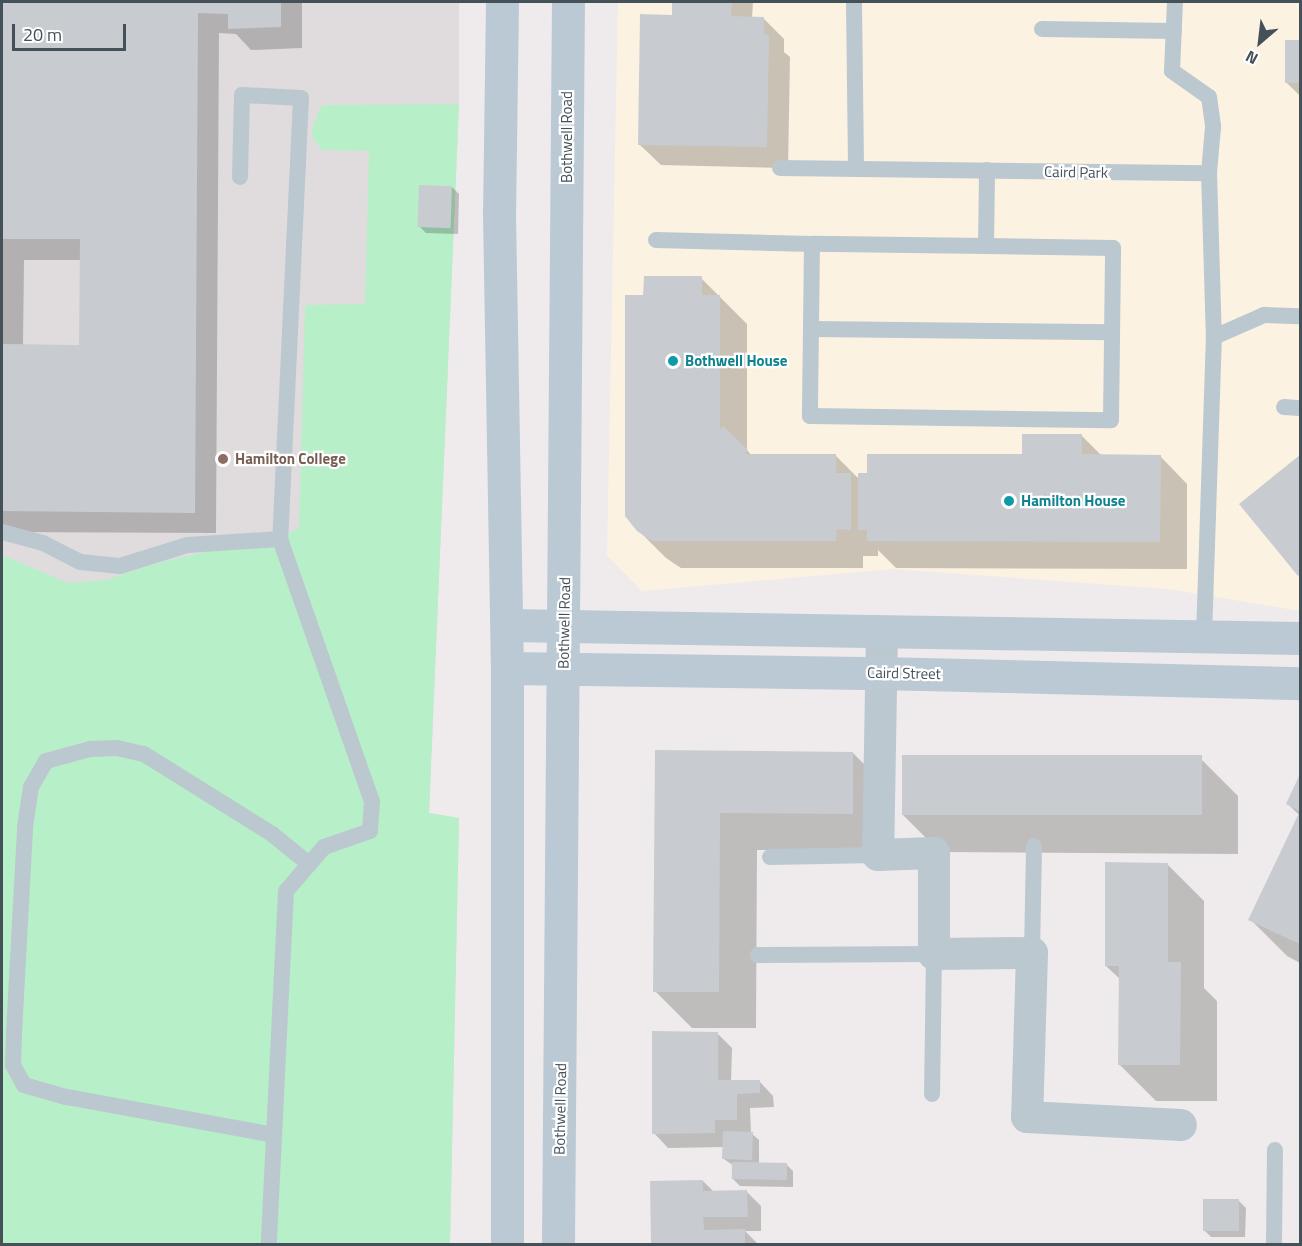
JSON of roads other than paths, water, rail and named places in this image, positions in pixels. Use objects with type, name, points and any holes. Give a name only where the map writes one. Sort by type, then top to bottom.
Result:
[{"type":"main road","points":[[502,2],[500,214],[507,625],[507,1245]]},
{"type":"main road","name":"Bothwell Road","points":[[558,1245],[565,627],[568,2]]},
{"type":"main road","points":[[507,625],[1300,638]]},
{"type":"main road","name":"Caird Street","points":[[507,668],[880,673],[1300,683]]},
{"type":"street","points":[[882,632],[878,855],[934,854],[934,954],[1032,953],[1027,1118],[1181,1125]]},
{"type":"lane","points":[[855,2],[856,168]]},
{"type":"lane","points":[[1175,2],[1172,71],[1209,97],[1213,127],[1209,173],[1214,336],[1204,636]]},
{"type":"lane","points":[[1042,29],[1174,31]]},
{"type":"lane","points":[[240,177],[242,95],[301,98],[280,539],[372,801],[370,831],[324,847],[286,891],[269,1245]]},
{"type":"lane","name":"Caird Park","points":[[780,168],[1209,173]]},
{"type":"lane","points":[[986,246],[987,170]]},
{"type":"lane","points":[[656,240],[1113,248],[1111,420],[810,416],[812,244]]},
{"type":"lane","points":[[1214,336],[1264,315],[1300,316]]},
{"type":"lane","points":[[811,329],[1112,332]]},
{"type":"lane","points":[[2,532],[43,543],[80,562],[120,566],[186,545],[280,539]]},
{"type":"lane","points":[[274,1135],[66,1097],[24,1085],[13,1065],[25,827],[30,787],[46,761],[90,748],[117,748],[144,754],[272,834],[309,864]]},
{"type":"lane","points":[[1032,953],[1034,846]]},
{"type":"lane","points":[[770,857],[878,855]]},
{"type":"lane","points":[[758,956],[934,954],[933,1094]]},
{"type":"lane","points":[[1274,1245],[1275,1150]]},
{"type":"place","name":"Bothwell House","points":[[673,361]]},
{"type":"place","name":"Hamilton College","points":[[223,459]]},
{"type":"place","name":"Hamilton House","points":[[1009,501]]}]
